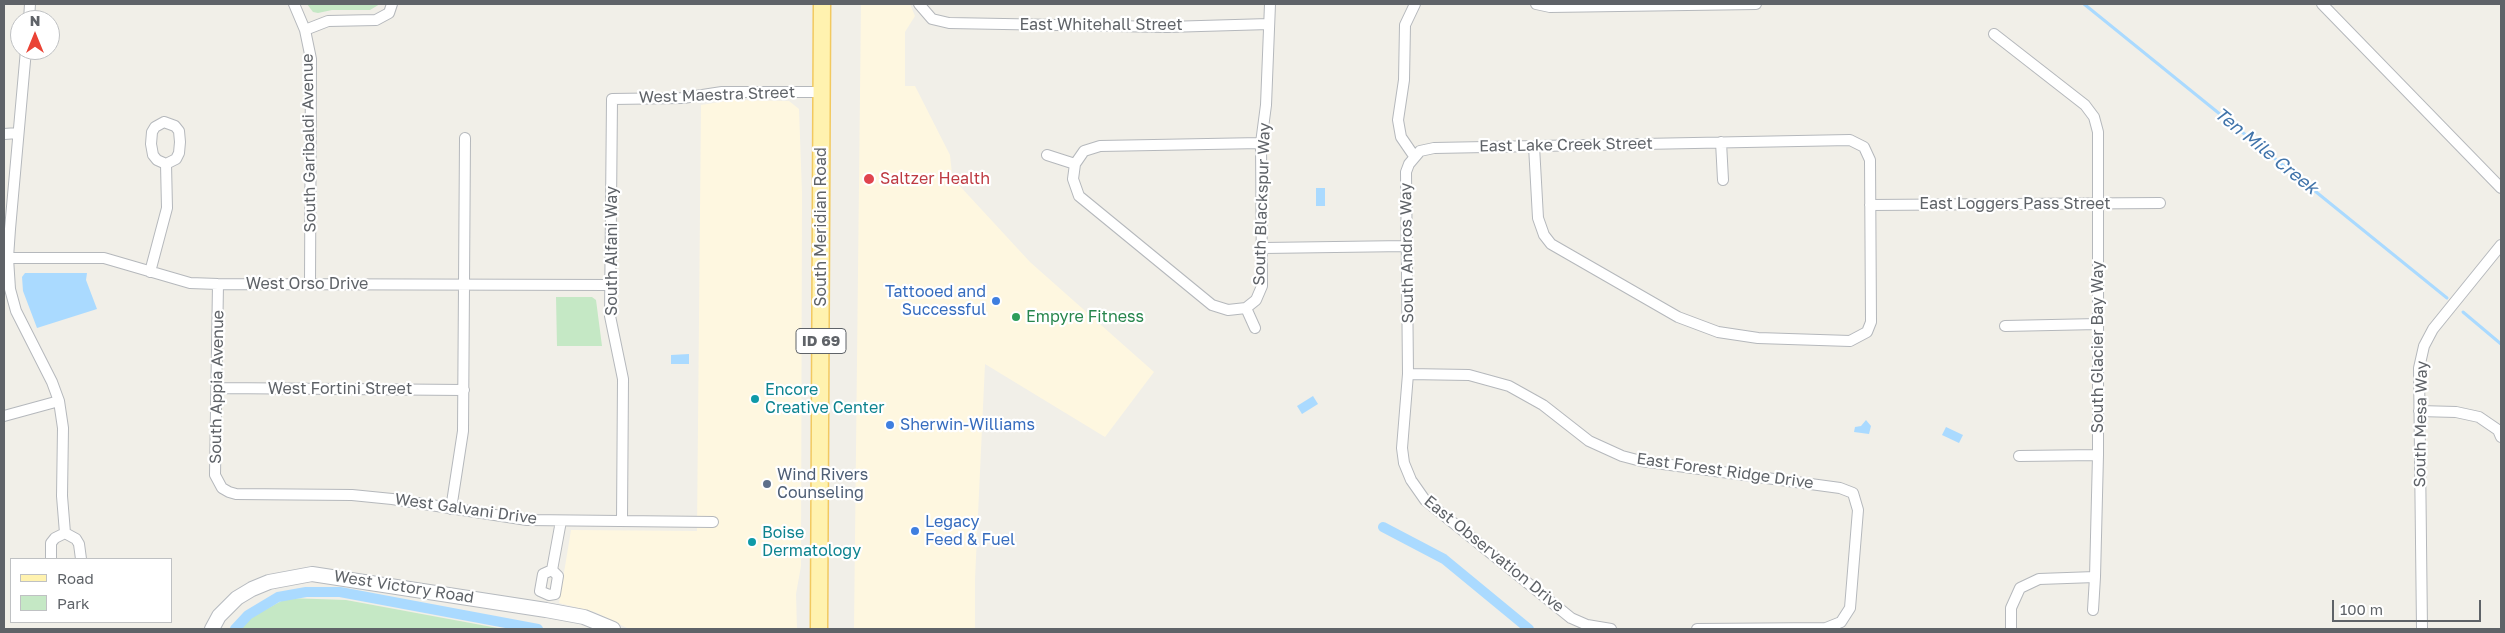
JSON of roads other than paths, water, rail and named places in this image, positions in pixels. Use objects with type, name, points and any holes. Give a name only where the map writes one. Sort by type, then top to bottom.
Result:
[{"type":"main road","name":"South Meridian Road","points":[[819,629],[822,4]]},
{"type":"main road","name":"West Victory Road","points":[[212,629],[219,616],[237,598],[252,589],[269,582],[312,574],[546,610],[584,617],[613,629]]},
{"type":"street","name":"South Garibaldi Avenue","points":[[294,4],[305,30],[311,59],[310,284]]},
{"type":"street","name":"East Whitehall Street","points":[[919,4],[932,19],[949,23],[1081,26],[1270,24]]},
{"type":"street","name":"South Blackspur Way","points":[[1246,308],[1256,300],[1262,286],[1264,248],[1261,143],[1266,105],[1270,4]]},
{"type":"street","points":[[1414,156],[1401,137],[1398,120],[1404,90],[1405,25],[1415,4]]},
{"type":"street","points":[[1536,4],[1550,6],[1756,4]]},
{"type":"street","points":[[2322,4],[2501,188]]},
{"type":"street","points":[[305,30],[328,21],[376,20],[390,8]]},
{"type":"street","name":"South Glacier Bay Way","points":[[1994,34],[2085,105],[2094,117],[2098,132],[2098,455],[2093,610]]},
{"type":"street","points":[[25,60],[8,258],[10,289],[16,311],[52,382],[59,401],[63,428],[62,496],[65,533]]},
{"type":"street","name":"West Maestra Street","points":[[612,99],[684,98],[722,92],[822,92]]},
{"type":"street","name":"South Alfani Way","points":[[612,99],[610,316],[623,379],[622,521]]},
{"type":"street","points":[[4,134],[18,133]]},
{"type":"street","points":[[451,509],[463,431],[465,138]]},
{"type":"street","name":"East Lake Creek Street","points":[[1414,156],[1420,151],[1434,148],[1850,140],[1864,147],[1870,160],[1870,205]]},
{"type":"street","points":[[1721,142],[1723,180]]},
{"type":"street","points":[[1255,328],[1246,308],[1228,310],[1212,305],[1079,196],[1074,178],[1075,164],[1084,152],[1100,146],[1261,143]]},
{"type":"street","points":[[1534,146],[1538,213],[1544,235],[1558,250],[1666,311],[1699,326],[1735,336],[1767,339],[1850,341],[1867,332],[1871,322],[1870,205]]},
{"type":"street","points":[[1046,155],[1075,164]]},
{"type":"street","name":"South Andros Way","points":[[1411,480],[1404,463],[1402,448],[1408,374],[1406,172],[1414,156]]},
{"type":"street","points":[[150,272],[167,208],[166,164]]},
{"type":"street","name":"East Loggers Pass Street","points":[[1870,205],[2160,203]]},
{"type":"street","name":"South Mesa Way","points":[[2422,629],[2419,368],[2424,346],[2433,329],[2498,257],[2501,245]]},
{"type":"street","points":[[1264,248],[1406,246]]},
{"type":"street","name":"West Orso Drive","points":[[8,258],[104,258],[190,283],[610,285]]},
{"type":"street","name":"South Appia Avenue","points":[[218,284],[215,475],[222,488]]},
{"type":"street","points":[[2005,326],[2098,324]]},
{"type":"street","name":"East Forest Ridge Drive","points":[[1408,374],[1469,375],[1509,386],[1543,405],[1589,441],[1622,456],[1641,461],[1840,488],[1853,494],[1858,510],[1850,608],[1841,622],[1826,628],[1723,629]]},
{"type":"street","name":"West Fortini Street","points":[[217,388],[464,390]]},
{"type":"street","points":[[4,416],[59,401]]},
{"type":"street","points":[[2419,411],[2456,412],[2478,417],[2498,430],[2501,437]]},
{"type":"street","points":[[2019,456],[2098,455]]},
{"type":"street","name":"East Observation Drive","points":[[1411,480],[1425,500],[1571,618],[1587,625],[1611,629]]},
{"type":"street","name":"West Galvani Drive","points":[[222,488],[236,494],[352,495],[392,499],[527,520],[713,522]]},
{"type":"street","points":[[546,610],[549,595],[556,594],[558,576],[552,570],[560,521]]},
{"type":"street","points":[[51,558],[51,543],[55,538],[65,533]]},
{"type":"street","points":[[65,533],[76,539],[79,544],[81,558]]},
{"type":"street","points":[[2011,629],[2011,608],[2020,588],[2039,579],[2095,577]]},
{"type":"street","points":[[1697,629],[1723,629]]},
{"type":"water","points":[[1316,188],[1325,188],[1325,206],[1316,206]]},
{"type":"water","points":[[25,273],[87,273],[86,280],[97,309],[37,328],[23,291],[22,277]]},
{"type":"water","points":[[689,354],[689,364],[671,364],[671,355]]},
{"type":"water","points":[[1313,396],[1318,404],[1302,414],[1297,406]]},
{"type":"water","points":[[1866,420],[1871,426],[1869,434],[1854,432],[1855,427],[1861,426]]},
{"type":"water","points":[[1946,427],[1963,435],[1959,443],[1942,435]]},
{"type":"waterway","name":"Ten Mile Creek","points":[[2084,4],[2447,298]]},
{"type":"waterway","name":"Ten Mile Creek","points":[[2463,312],[2501,344]]},
{"type":"waterway","points":[[1383,527],[1444,559],[1529,629]]},
{"type":"waterway","points":[[235,629],[248,615],[278,597],[306,592],[340,592],[538,629]]},
{"type":"place","name":"Saltzer Health","points":[[869,179]]},
{"type":"place","name":"Tattooed and Successful","points":[[996,301]]},
{"type":"place","name":"Empyre Fitness","points":[[1016,317]]},
{"type":"place","name":"Encore Creative Center","points":[[755,399]]},
{"type":"place","name":"Sherwin-Williams","points":[[890,425]]},
{"type":"place","name":"Wind Rivers Counseling","points":[[767,484]]},
{"type":"place","name":"Legacy Feed & Fuel","points":[[915,531]]},
{"type":"place","name":"Boise Dermatology","points":[[752,542]]}]
